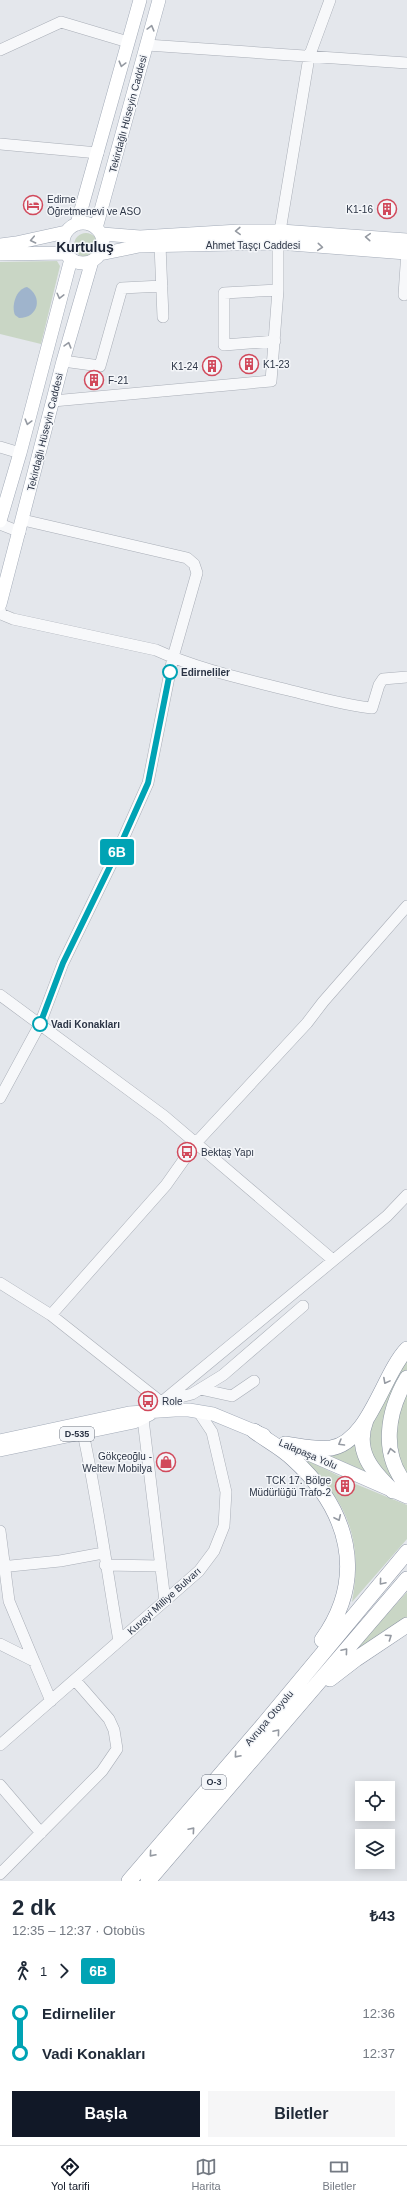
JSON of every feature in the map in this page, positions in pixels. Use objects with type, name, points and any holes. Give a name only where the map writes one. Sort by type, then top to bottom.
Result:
[{"type":"highway","points":[[392,1491],[369,1465],[363,1452],[363,1427],[396,1364],[407,1349]]},
{"type":"highway","points":[[407,1378],[400,1390],[391,1418],[388,1441],[394,1464],[407,1486]]},
{"type":"highway","points":[[285,1444],[321,1448],[336,1447],[354,1434],[368,1416]]},
{"type":"highway","points":[[254,1431],[292,1457],[312,1477],[335,1511],[346,1540],[347,1581],[339,1611],[298,1683]]},
{"type":"highway","name":"Avrupa Otoyolu","points":[[129,1881],[298,1683],[407,1552]]},
{"type":"highway","name":"Avrupa Otoyolu","points":[[148,1881],[407,1579]]},
{"type":"highway","points":[[311,1692],[407,1625]]},
{"type":"main road","points":[[77,224],[140,0]]},
{"type":"main road","name":"Tekirdağlı Hüseyin Caddesi","points":[[99,231],[159,0]]},
{"type":"main road","points":[[0,245],[66,232],[77,224],[84,223],[99,231],[103,241],[96,258],[81,263],[69,256],[0,254]]},
{"type":"main road","name":"Ahmet Taşçı Caddesi","points":[[99,231],[140,237],[239,231],[406,252]]},
{"type":"main road","points":[[0,521],[20,453],[69,256],[63,243],[66,232]]},
{"type":"main road","name":"Ahmet Taşçı Caddesi","points":[[96,258],[139,246],[280,237],[407,240]]},
{"type":"main road","name":"Tekirdağlı Hüseyin Caddesi","points":[[0,604],[22,526],[63,361],[96,258]]},
{"type":"main road","name":"D-535","points":[[0,1441],[129,1413],[175,1410],[198,1411],[213,1414],[254,1431]]},
{"type":"main road","name":"D-535","points":[[0,1450],[82,1433],[153,1411]]},
{"type":"main road","name":"Lalapaşa Yolu","points":[[254,1431],[407,1497]]},
{"type":"street","points":[[53,401],[271,381],[275,341],[280,237],[309,58],[330,0]]},
{"type":"street","points":[[0,50],[61,22],[128,42]]},
{"type":"street","points":[[147,45],[309,58],[407,63]]},
{"type":"street","points":[[0,144],[98,153]]},
{"type":"street","points":[[160,245],[163,317]]},
{"type":"street","points":[[404,295],[406,252]]},
{"type":"street","points":[[63,361],[100,366],[122,288],[162,286]]},
{"type":"street","points":[[275,341],[224,345],[224,293],[278,290]]},
{"type":"street","points":[[0,447],[20,453]]},
{"type":"street","points":[[0,524],[22,526],[187,558],[194,564],[197,573],[173,658],[148,783],[119,848],[63,963],[40,1024],[0,1098]]},
{"type":"street","points":[[0,609],[1,614],[13,619],[156,650],[173,658],[241,678],[345,705],[372,708],[378,684],[383,679],[407,677]]},
{"type":"street","points":[[50,1315],[166,1185],[195,1144],[307,1023],[323,1002],[407,906]]},
{"type":"street","points":[[0,995],[40,1024],[66,1046],[164,1116],[195,1144],[333,1260]]},
{"type":"street","points":[[153,1411],[387,1216],[407,1195]]},
{"type":"street","points":[[0,1284],[50,1315],[153,1411],[161,1566],[165,1601]]},
{"type":"street","points":[[153,1411],[200,1389],[244,1358],[303,1306]]},
{"type":"street","points":[[200,1389],[232,1396],[254,1381]]},
{"type":"street","name":"Kuvayi Milliye Bulvarı","points":[[0,1745],[199,1571],[214,1551],[224,1526],[226,1492],[212,1432],[198,1411]]},
{"type":"street","points":[[82,1433],[96,1493],[103,1553],[119,1641]]},
{"type":"street","points":[[0,1531],[3,1567],[9,1601],[51,1701]]},
{"type":"street","points":[[3,1567],[60,1561],[103,1553]]},
{"type":"street","points":[[105,1565],[161,1566]]},
{"type":"street","points":[[1,1646],[34,1661]]},
{"type":"street","points":[[0,1874],[102,1771],[117,1749],[114,1730],[109,1719],[75,1680]]},
{"type":"street","points":[[0,1785],[41,1833]]},
{"type":"green space","points":[[86,233],[91,234],[97,240],[97,250],[91,256],[86,257],[81,256],[75,250],[74,245],[75,240],[81,234]]},
{"type":"green space","points":[[57,261],[60,266],[41,344],[0,334],[0,262]]},
{"type":"green space","points":[[407,1354],[407,1370],[392,1397],[398,1480],[395,1484],[370,1459],[367,1428]]},
{"type":"green space","points":[[407,1391],[407,1479],[398,1457],[396,1435],[397,1424]]},
{"type":"green space","points":[[355,1438],[371,1474],[321,1453]]},
{"type":"green space","points":[[297,1455],[343,1478],[337,1488],[348,1493],[353,1483],[407,1505],[407,1539],[352,1602],[355,1579],[355,1558],[353,1539],[347,1520],[339,1503],[328,1486]]},
{"type":"green space","points":[[407,1592],[407,1620],[358,1652],[355,1650]]},
{"type":"water","points":[[27,287],[32,291],[37,301],[35,311],[26,317],[19,318],[15,315],[14,311],[15,298],[23,288]]},
{"type":"bus line","name":"6B","points":[[40,1024],[63,963],[119,848],[148,783],[170,672]]},
{"type":"place","name":"Edirne Öğretmenevi ve ASO","points":[[33,205]]},
{"type":"place","name":"K1-16","points":[[387,209]]},
{"type":"place","name":"K1-23","points":[[249,364]]},
{"type":"place","name":"K1-24","points":[[212,366]]},
{"type":"place","name":"F-21","points":[[94,380]]},
{"type":"place","name":"Edirneliler","points":[[170,672]]},
{"type":"place","name":"Vadi Konakları","points":[[40,1024]]},
{"type":"place","name":"Bektaş Yapı","points":[[187,1152]]},
{"type":"place","name":"Role","points":[[148,1401]]},
{"type":"place","name":"Gökçeoğlu - Weltew Mobilya","points":[[166,1462]]},
{"type":"place","name":"TCK 17. Bölge Müdürlüğü Trafo-2","points":[[345,1486]]},
{"type":"district","name":"Kurtuluş","points":[[85,247]]}]
